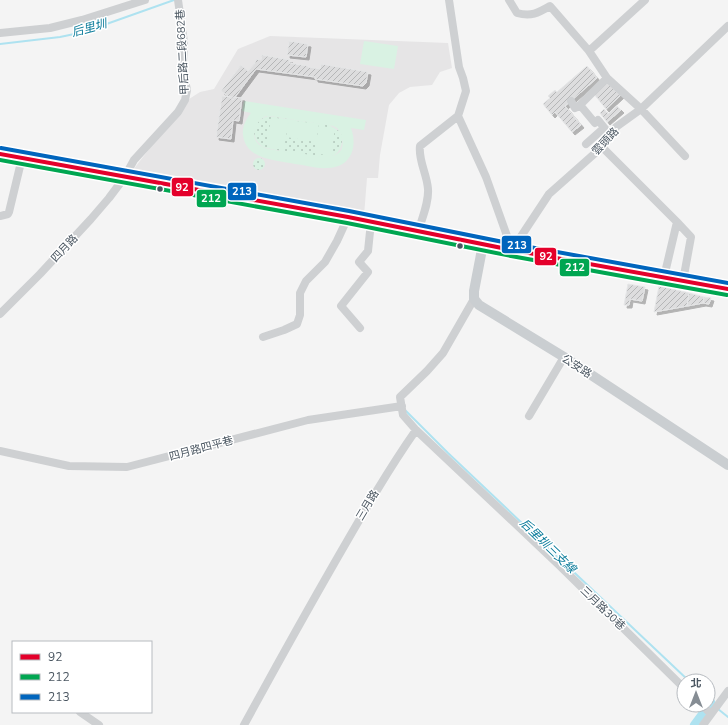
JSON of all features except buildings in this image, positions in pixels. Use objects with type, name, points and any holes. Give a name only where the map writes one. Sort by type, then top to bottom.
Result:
[{"type":"main road","points":[[0,154],[124,178],[371,222],[728,290]]},
{"type":"main road","points":[[474,299],[482,244]]},
{"type":"main road","name":"公安路","points":[[474,299],[479,305],[564,357],[728,465]]},
{"type":"street","points":[[0,33],[50,28],[82,20],[145,0]]},
{"type":"street","name":"甲后路二段682巷","points":[[124,178],[134,160],[178,112],[186,95],[184,75],[184,42],[178,0]]},
{"type":"street","points":[[418,232],[427,202],[428,189],[419,152],[420,146],[458,116],[466,91],[459,67],[449,0]]},
{"type":"street","points":[[509,0],[517,13],[525,15],[531,15],[550,6],[558,0]]},
{"type":"street","points":[[589,51],[645,0]]},
{"type":"street","points":[[550,6],[589,51],[607,78],[641,109],[685,156]]},
{"type":"street","name":"雲頭路","points":[[512,250],[549,194],[602,146],[611,136],[616,127],[641,109],[728,26]]},
{"type":"street","points":[[571,101],[575,108],[580,105],[607,78]]},
{"type":"street","points":[[580,105],[595,123],[598,120],[611,136]]},
{"type":"street","points":[[458,116],[486,177],[512,250]]},
{"type":"street","points":[[586,144],[604,128]]},
{"type":"street","points":[[602,146],[691,237],[682,281]]},
{"type":"street","points":[[0,216],[10,212],[22,158]]},
{"type":"street","name":"四月路","points":[[0,314],[86,225],[124,178]]},
{"type":"street","points":[[263,337],[297,324],[300,315],[300,293],[306,281],[325,262],[348,218]]},
{"type":"street","points":[[360,328],[341,306],[368,272],[359,262],[368,251],[371,222]]},
{"type":"street","points":[[664,277],[677,222]]},
{"type":"street","points":[[416,430],[403,415],[400,397],[443,353],[474,299]]},
{"type":"street","points":[[529,416],[564,357]]},
{"type":"street","name":"四月路四平巷","points":[[0,451],[69,466],[126,467],[308,420],[402,406]]},
{"type":"street","name":"三月路30巷","points":[[416,430],[559,565],[676,680]]},
{"type":"street","name":"三月路","points":[[244,725],[292,636],[368,503],[416,430]]},
{"type":"street","points":[[703,725],[728,692]]},
{"type":"street","points":[[81,713],[99,725]]},
{"type":"shaded area","points":[[270,36],[448,43],[452,68],[440,72],[432,85],[410,87],[399,93],[389,105],[380,155],[378,178],[367,178],[364,216],[259,192],[133,170],[186,101],[200,92],[214,89],[238,49]]},
{"type":"green space","points":[[364,41],[398,46],[394,69],[360,64]]},
{"type":"green space","points":[[244,101],[366,120],[364,130],[351,128],[354,142],[351,155],[347,160],[336,167],[320,168],[271,160],[250,150],[245,143],[243,129],[251,113],[242,111]],"holes":[[[266,116],[333,126],[337,128],[341,134],[343,144],[340,151],[335,155],[319,156],[265,148],[257,143],[254,130],[258,122]]]},
{"type":"green space","points":[[268,116],[329,125],[339,131],[342,135],[340,149],[333,156],[316,157],[263,147],[256,139],[254,130],[258,122]]},
{"type":"green space","points":[[271,117],[288,120],[284,149],[267,147]]},
{"type":"green space","points":[[289,120],[319,124],[316,142],[286,137]]},
{"type":"green space","points":[[319,126],[335,128],[331,156],[315,153]]},
{"type":"green space","points":[[259,158],[263,160],[265,164],[263,168],[259,170],[255,168],[253,164],[255,160]]},
{"type":"waterway","name":"后里圳","points":[[0,44],[60,37],[84,32],[174,0]]},
{"type":"waterway","name":"后里圳三支線","points":[[406,411],[448,453],[681,673]]},
{"type":"waterway","name":"后里圳三支線","points":[[718,709],[728,717]]},
{"type":"waterway","points":[[694,725],[703,713]]},
{"type":"transit line","name":"213","points":[[1,148],[349,211],[513,244],[728,283]]},
{"type":"transit line","name":"92","points":[[0,154],[348,217],[512,250],[728,289]]},
{"type":"transit line","name":"212","points":[[0,160],[347,223],[511,256],[727,295]]}]
